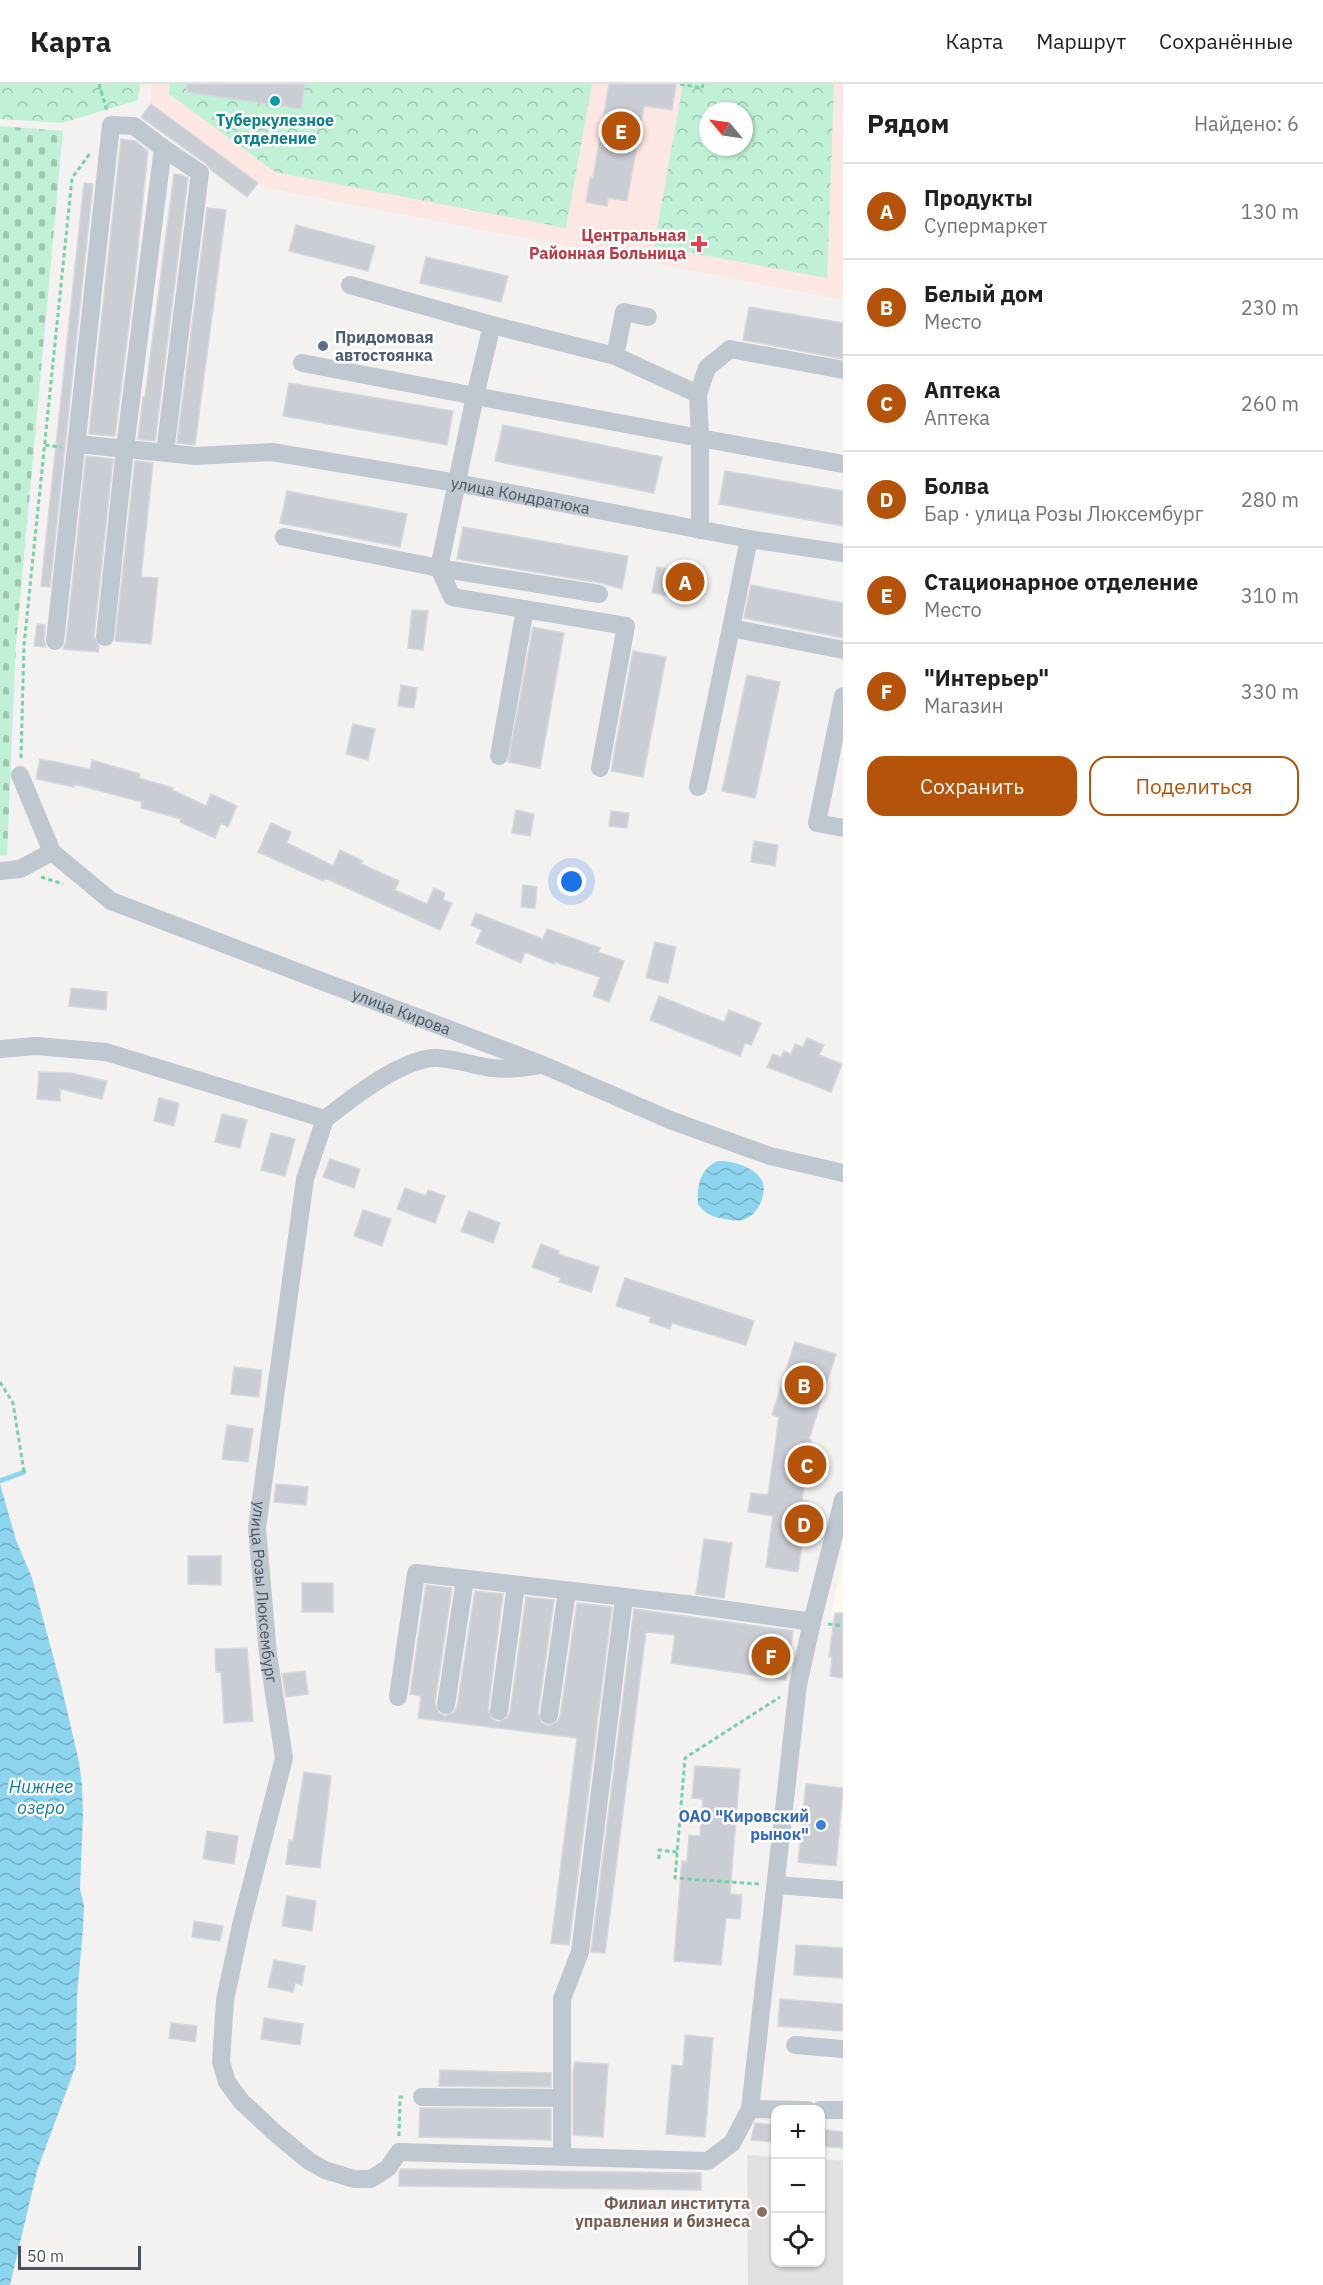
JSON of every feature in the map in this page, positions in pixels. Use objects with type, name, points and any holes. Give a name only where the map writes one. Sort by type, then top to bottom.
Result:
[{"type":"street","points":[[55,641],[111,125],[134,126],[200,173],[165,452]]},
{"type":"street","points":[[105,637],[125,448],[164,148]]},
{"type":"street","points":[[350,285],[492,325],[615,356],[698,394]]},
{"type":"street","points":[[615,356],[624,312],[648,317]]},
{"type":"street","points":[[492,325],[439,568],[452,597],[626,626],[600,768]]},
{"type":"street","points":[[700,530],[698,394],[707,368],[730,349],[843,370]]},
{"type":"street","points":[[302,363],[843,464]]},
{"type":"street","name":"улица Кондратюка","points":[[78,444],[196,456],[272,452],[457,483],[749,539],[843,553]]},
{"type":"street","points":[[284,537],[439,568],[599,594]]},
{"type":"street","points":[[698,787],[749,539]]},
{"type":"street","points":[[499,756],[525,609]]},
{"type":"street","points":[[731,628],[843,650]]},
{"type":"street","points":[[843,696],[817,823],[843,828]]},
{"type":"street","name":"улица Кирова","points":[[20,775],[52,852],[111,901],[543,1065],[670,1120],[770,1156],[843,1173]]},
{"type":"street","points":[[0,871],[20,869],[52,852]]},
{"type":"street","points":[[0,1049],[36,1046],[106,1052],[325,1119],[362,1090],[417,1062],[442,1058],[490,1068],[517,1069],[543,1065]]},
{"type":"street","name":"улица Розы Люксембург","points":[[325,1119],[305,1179],[257,1528],[268,1654],[284,1758],[240,1925],[225,2000],[221,2062],[227,2082],[241,2101],[309,2161],[325,2170],[354,2179],[371,2179],[388,2168],[399,2152]]},
{"type":"street","points":[[399,2152],[708,2161],[732,2143],[750,2109],[798,1685],[843,1500]]},
{"type":"street","points":[[398,1697],[416,1573],[812,1622]]},
{"type":"street","points":[[446,1705],[465,1579]]},
{"type":"street","points":[[499,1711],[516,1585]]},
{"type":"street","points":[[549,1715],[567,1591]]},
{"type":"street","points":[[562,2156],[562,1999],[580,1952],[624,1598]]},
{"type":"street","points":[[776,1885],[843,1890]]},
{"type":"street","points":[[795,2045],[843,2049]]},
{"type":"street","points":[[422,2097],[562,2098]]},
{"type":"street","points":[[750,2109],[771,2109]]},
{"type":"street","points":[[825,2110],[843,2110]]},
{"type":"path","points":[[99,84],[111,125]]},
{"type":"path","points":[[680,84],[702,88],[703,84]]},
{"type":"path","points":[[20,775],[24,645],[72,178],[92,152]]},
{"type":"path","points":[[0,1382],[13,1403],[24,1472]]},
{"type":"path","points":[[776,1885],[675,1878],[685,1758],[798,1685]]},
{"type":"path","points":[[658,1859],[659,1851],[677,1852]]},
{"type":"path","points":[[399,2152],[400,2097],[422,2097]]},
{"type":"shaded area","name":"Центральная Районная Больница","points":[[152,84],[843,84],[843,300],[267,188],[150,102]]},
{"type":"shaded area","points":[[843,1560],[843,1619],[830,1618]]},
{"type":"shaded area","name":"Филиал института управления и бизнеса","points":[[747,2155],[771,2157],[771,2267],[825,2267],[825,2159],[843,2161],[843,2285],[748,2285]]},
{"type":"green space","points":[[0,84],[140,84],[138,100],[62,123],[0,119]]},
{"type":"green space","points":[[170,84],[592,84],[566,228],[275,172],[169,94]]},
{"type":"green space","points":[[683,84],[834,84],[827,278],[654,246]]},
{"type":"green space","points":[[0,126],[63,131],[16,643],[7,855],[0,856]]},
{"type":"water","points":[[718,1161],[742,1165],[761,1179],[763,1196],[758,1208],[750,1217],[736,1221],[718,1217],[705,1212],[698,1204],[698,1191],[703,1173]]},
{"type":"water","name":"Нижнее озеро","points":[[0,1484],[16,1540],[32,1578],[62,1689],[79,1762],[83,1815],[80,1889],[84,1906],[77,1996],[76,2065],[37,2171],[10,2285],[0,2285]]},
{"type":"building","name":"Туберкулезное отделение","points":[[187,84],[305,84],[301,109],[187,92]]},
{"type":"building","points":[[609,84],[676,84],[672,110],[644,106],[627,201],[608,198],[607,206],[586,202],[590,177],[593,178]]},
{"type":"building","points":[[151,104],[258,183],[247,197],[141,117]]},
{"type":"building","points":[[121,139],[135,141],[148,151],[115,436],[89,434]]},
{"type":"building","points":[[174,174],[188,178],[155,441],[138,439]]},
{"type":"building","points":[[84,183],[93,184],[50,587],[41,586]]},
{"type":"building","points":[[207,208],[226,210],[195,445],[177,443]]},
{"type":"building","points":[[296,225],[375,246],[368,271],[289,251]]},
{"type":"building","points":[[426,257],[508,276],[501,302],[420,283]]},
{"type":"building","points":[[749,307],[843,323],[843,359],[743,340]]},
{"type":"building","points":[[289,383],[453,411],[447,445],[283,416]]},
{"type":"building","points":[[503,425],[662,457],[654,493],[495,461]]},
{"type":"building","points":[[86,456],[113,459],[94,636],[99,646],[98,652],[63,649],[66,642]]},
{"type":"building","points":[[135,461],[153,463],[141,577],[158,578],[151,644],[115,641]]},
{"type":"building","points":[[725,471],[843,491],[843,526],[719,504]]},
{"type":"building","points":[[287,491],[407,514],[400,547],[280,523]]},
{"type":"building","points":[[463,527],[628,556],[622,589],[601,583],[457,559]]},
{"type":"building","points":[[657,567],[695,574],[690,600],[652,593]]},
{"type":"building","points":[[751,585],[843,603],[843,638],[744,618]]},
{"type":"building","points":[[412,610],[428,611],[423,650],[408,648]]},
{"type":"building","points":[[37,624],[45,625],[46,647],[34,646]]},
{"type":"building","points":[[533,627],[564,633],[540,768],[508,762]]},
{"type":"building","points":[[633,651],[666,657],[643,777],[611,771]]},
{"type":"building","points":[[747,675],[780,682],[755,798],[722,791]]},
{"type":"building","points":[[401,685],[417,688],[414,708],[398,706]]},
{"type":"building","points":[[353,724],[375,729],[368,760],[346,754]]},
{"type":"building","points":[[40,759],[90,769],[92,760],[140,774],[139,778],[173,788],[172,790],[206,806],[211,794],[237,806],[228,827],[221,823],[215,838],[180,822],[181,819],[141,808],[142,802],[74,784],[74,787],[36,779]]},
{"type":"building","points":[[516,810],[534,814],[530,836],[512,833]]},
{"type":"building","points":[[611,811],[629,813],[627,828],[609,826]]},
{"type":"building","points":[[271,823],[291,832],[287,843],[333,866],[340,850],[363,861],[361,864],[399,881],[395,890],[427,904],[434,888],[445,893],[443,900],[452,903],[440,930],[325,878],[323,881],[258,852]]},
{"type":"building","points":[[754,841],[778,845],[775,866],[751,862]]},
{"type":"building","points":[[523,885],[537,887],[535,908],[521,907]]},
{"type":"building","points":[[476,913],[543,939],[547,929],[600,948],[598,952],[624,961],[609,1002],[593,996],[600,977],[555,962],[554,964],[525,952],[521,963],[476,943],[482,930],[471,925]]},
{"type":"building","points":[[655,942],[676,947],[668,983],[646,978]]},
{"type":"building","points":[[71,988],[107,992],[106,1010],[69,1006]]},
{"type":"building","points":[[659,996],[724,1022],[729,1010],[761,1023],[751,1045],[745,1043],[740,1056],[650,1020]]},
{"type":"building","points":[[807,1038],[824,1045],[819,1055],[842,1064],[831,1092],[767,1067],[773,1054],[781,1057],[784,1051],[791,1054],[795,1044],[803,1047]]},
{"type":"building","points":[[39,1072],[71,1073],[107,1081],[102,1099],[60,1089],[60,1101],[37,1099]]},
{"type":"building","points":[[159,1098],[179,1103],[174,1126],[154,1121]]},
{"type":"building","points":[[222,1114],[247,1120],[240,1148],[215,1142]]},
{"type":"building","points":[[271,1133],[295,1139],[285,1176],[261,1170]]},
{"type":"building","points":[[330,1159],[360,1169],[354,1188],[323,1177]]},
{"type":"building","points":[[405,1188],[426,1196],[428,1190],[445,1196],[435,1223],[397,1209]]},
{"type":"building","points":[[363,1210],[391,1219],[382,1246],[354,1236]]},
{"type":"building","points":[[469,1211],[500,1223],[493,1243],[461,1231]]},
{"type":"building","points":[[541,1244],[559,1251],[558,1254],[599,1267],[591,1292],[559,1282],[561,1278],[532,1267]]},
{"type":"building","points":[[625,1278],[754,1321],[746,1345],[672,1323],[670,1329],[649,1322],[651,1317],[616,1306]]},
{"type":"building","points":[[795,1342],[836,1354],[809,1439],[811,1440],[802,1500],[808,1501],[798,1572],[766,1567],[773,1516],[748,1512],[751,1493],[768,1495],[779,1417],[772,1415]]},
{"type":"building","points":[[234,1367],[262,1370],[259,1397],[231,1394]]},
{"type":"building","points":[[227,1425],[253,1429],[248,1462],[222,1459]]},
{"type":"building","points":[[276,1484],[308,1487],[306,1505],[274,1502]]},
{"type":"building","points":[[704,1539],[732,1543],[724,1598],[696,1594]]},
{"type":"building","points":[[188,1556],[221,1556],[221,1585],[188,1584]]},
{"type":"building","points":[[302,1583],[333,1583],[333,1612],[302,1612]]},
{"type":"building","points":[[426,1585],[452,1588],[435,1703],[439,1713],[445,1716],[454,1712],[457,1707],[475,1591],[503,1594],[488,1709],[492,1719],[498,1722],[507,1718],[510,1713],[526,1597],[554,1600],[538,1713],[542,1723],[548,1726],[557,1722],[560,1717],[577,1603],[612,1607],[569,1945],[551,1943],[577,1738],[418,1718],[421,1696],[410,1694]]},
{"type":"building","points":[[634,1609],[793,1631],[786,1680],[671,1663],[675,1635],[646,1632],[605,1953],[591,1952]]},
{"type":"building","points":[[835,1613],[843,1613],[843,1678],[830,1676],[832,1657],[829,1657]]},
{"type":"building","points":[[247,1648],[253,1721],[224,1723],[221,1672],[216,1672],[215,1649]]},
{"type":"building","points":[[305,1671],[308,1694],[286,1697],[282,1674]]},
{"type":"building","points":[[695,1766],[740,1769],[730,1894],[742,1895],[740,1919],[726,1918],[721,1965],[674,1961],[682,1861],[687,1862],[689,1835],[700,1836],[703,1799],[692,1798]]},
{"type":"building","points":[[304,1772],[331,1776],[320,1868],[286,1864],[289,1840],[293,1841]]},
{"type":"building","name":"ОАО \"Кировский рынок\"","points":[[806,1784],[843,1788],[836,1866],[798,1862]]},
{"type":"building","points":[[207,1831],[238,1836],[234,1864],[203,1859]]},
{"type":"building","points":[[287,1896],[316,1901],[312,1931],[282,1926]]},
{"type":"building","points":[[194,1921],[223,1926],[220,1941],[192,1937]]},
{"type":"building","points":[[796,1945],[843,1948],[843,1978],[794,1975]]},
{"type":"building","points":[[274,1960],[305,1966],[302,1985],[295,1983],[293,1992],[268,1987]]},
{"type":"building","points":[[780,1999],[843,2004],[843,2031],[778,2026]]},
{"type":"building","points":[[264,2018],[303,2024],[300,2045],[261,2039]]},
{"type":"building","points":[[171,2023],[197,2026],[195,2042],[169,2038]]},
{"type":"building","points":[[685,2035],[713,2038],[705,2137],[666,2134],[672,2065],[683,2066]]},
{"type":"building","points":[[575,2062],[608,2064],[603,2137],[573,2135]]},
{"type":"building","points":[[440,2070],[551,2073],[551,2087],[439,2086]]},
{"type":"building","points":[[420,2108],[551,2109],[551,2140],[419,2137]]},
{"type":"building","points":[[755,2123],[771,2125],[771,2142],[751,2140]]},
{"type":"building","points":[[825,2130],[843,2132],[843,2148],[825,2146]]},
{"type":"building","points":[[401,2169],[701,2173],[701,2190],[399,2186]]},
{"type":"waterway","points":[[0,1481],[24,1472]]},
{"type":"place","name":"Туберкулезное отделение","points":[[275,101]]},
{"type":"place","name":"Стационарное отделение","points":[[621,131]]},
{"type":"place","name":"Центральная Районная Больница","points":[[699,244]]},
{"type":"place","name":"Придомовая автостоянка","points":[[323,346]]},
{"type":"place","name":"Продукты","points":[[685,582]]},
{"type":"place","name":"Белый дом","points":[[804,1385]]},
{"type":"place","name":"Аптека","points":[[807,1465]]},
{"type":"place","name":"Болва","points":[[804,1524]]},
{"type":"place","name":"\"Интерьер\"","points":[[771,1656]]},
{"type":"place","name":"ОАО \"Кировский рынок\"","points":[[821,1825]]},
{"type":"place","name":"Филиал института управления и бизнеса","points":[[762,2212]]}]
